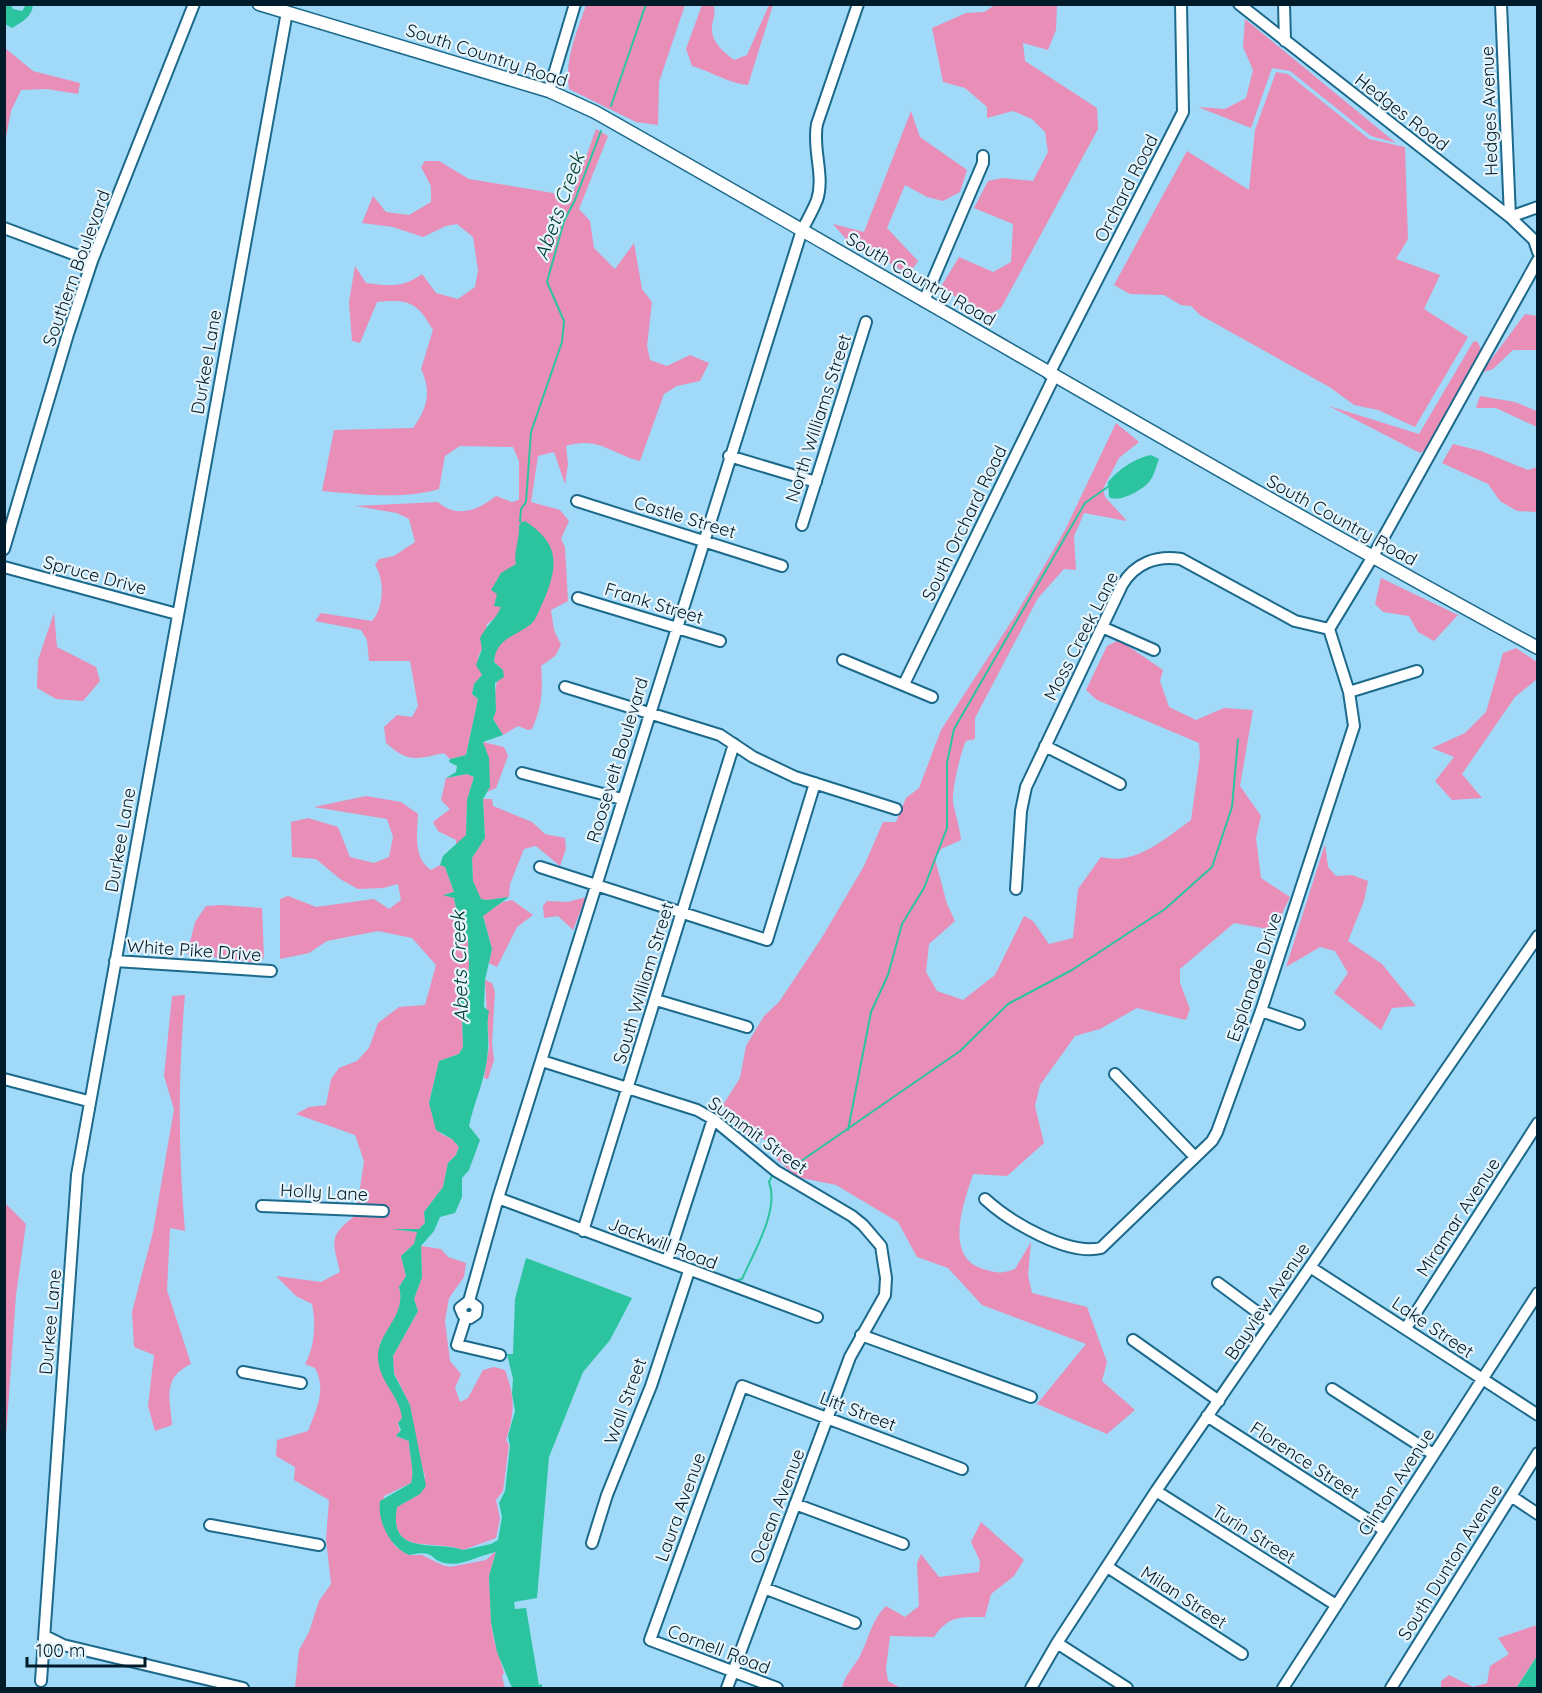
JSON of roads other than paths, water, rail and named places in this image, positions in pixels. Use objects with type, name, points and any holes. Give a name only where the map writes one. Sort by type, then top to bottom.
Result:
[{"type":"main road","name":"South Country Road","points":[[259,4],[549,91],[595,112],[1372,558],[1538,648]]},
{"type":"street","name":"Southern Boulevard","points":[[4,549],[92,261],[194,4]]},
{"type":"street","points":[[549,91],[576,4]]},
{"type":"street","name":"Roosevelt Boulevard","points":[[500,1355],[457,1346],[466,1317],[460,1308],[470,1301],[498,1198],[729,456],[802,230],[817,199],[819,177],[814,139],[817,124],[858,4]]},
{"type":"street","name":"Orchard Road","points":[[1052,376],[1183,112],[1181,4]]},
{"type":"street","name":"Hedges Road","points":[[1239,4],[1510,217],[1534,240],[1538,252]]},
{"type":"street","points":[[1284,4],[1286,41]]},
{"type":"street","name":"Hedges Avenue","points":[[1501,4],[1510,217]]},
{"type":"street","name":"Durkee Lane","points":[[41,1681],[77,1175],[88,1101],[116,961],[287,12]]},
{"type":"street","points":[[924,301],[983,163],[983,156]]},
{"type":"street","points":[[1510,217],[1538,207]]},
{"type":"street","points":[[4,228],[92,261]]},
{"type":"street","points":[[1329,629],[1372,558],[1538,260]]},
{"type":"street","name":"North Williams Street","points":[[802,525],[866,322]]},
{"type":"street","name":"South Orchard Road","points":[[904,684],[1052,376]]},
{"type":"street","points":[[729,456],[816,482]]},
{"type":"street","name":"Castle Street","points":[[577,501],[782,566]]},
{"type":"street","name":"Moss Creek Lane","points":[[1016,889],[1023,797],[1045,746],[1127,576],[1147,562],[1170,557],[1194,564],[1295,621],[1329,629]]},
{"type":"street","name":"Spruce Drive","points":[[4,567],[177,614]]},
{"type":"street","name":"Frank Street","points":[[578,598],[720,640]]},
{"type":"street","points":[[1102,627],[1154,650]]},
{"type":"street","name":"Esplanade Drive","points":[[985,1199],[1014,1222],[1072,1248],[1084,1251],[1095,1250],[1108,1244],[1212,1141],[1261,1011],[1351,741],[1354,726],[1348,692],[1329,629]]},
{"type":"street","points":[[843,660],[932,697]]},
{"type":"street","points":[[1348,692],[1417,671]]},
{"type":"street","points":[[565,687],[720,735],[773,767],[896,809]]},
{"type":"street","name":"South William Street","points":[[583,1231],[734,744]]},
{"type":"street","points":[[1045,746],[1120,784]]},
{"type":"street","points":[[522,774],[622,800]]},
{"type":"street","points":[[540,867],[767,940],[815,783]]},
{"type":"street","name":"Bayview Avenue","points":[[1032,1689],[1057,1643],[1109,1568],[1156,1491],[1538,936]]},
{"type":"street","name":"White Pike Drive","points":[[116,961],[271,971]]},
{"type":"street","points":[[656,1000],[747,1027]]},
{"type":"street","points":[[1261,1011],[1299,1024]]},
{"type":"street","name":"Summit Street","points":[[542,1060],[697,1110],[713,1119],[776,1172],[852,1216],[874,1236],[881,1246],[884,1258],[885,1295],[861,1335]]},
{"type":"street","points":[[1115,1074],[1195,1157]]},
{"type":"street","points":[[4,1079],[88,1101]]},
{"type":"street","points":[[668,1261],[713,1119]]},
{"type":"street","name":"Miramar Avenue","points":[[1406,1328],[1538,1123]]},
{"type":"street","name":"Jackwill Road","points":[[498,1198],[817,1317]]},
{"type":"street","name":"Holly Lane","points":[[262,1206],[383,1211]]},
{"type":"street","name":"Lake Street","points":[[1310,1267],[1538,1415]]},
{"type":"street","name":"Wall Street","points":[[592,1543],[607,1495],[651,1386],[689,1271]]},
{"type":"street","points":[[1218,1283],[1272,1323]]},
{"type":"street","name":"Clinton Avenue","points":[[1283,1689],[1538,1293]]},
{"type":"street","points":[[861,1335],[1031,1397]]},
{"type":"street","name":"Ocean Avenue","points":[[727,1689],[795,1504],[861,1335]]},
{"type":"street","points":[[1133,1340],[1219,1401]]},
{"type":"street","points":[[243,1372],[301,1383]]},
{"type":"street","name":"Litt Street","points":[[742,1386],[962,1469]]},
{"type":"street","name":"Laura Avenue","points":[[650,1640],[742,1386]]},
{"type":"street","points":[[1332,1389],[1433,1454]]},
{"type":"street","name":"Florence Street","points":[[1207,1416],[1384,1530]]},
{"type":"street","name":"South Dunton Avenue","points":[[1391,1689],[1538,1453]]},
{"type":"street","name":"Turin Street","points":[[1156,1491],[1336,1605]]},
{"type":"street","points":[[1511,1497],[1538,1514]]},
{"type":"street","points":[[795,1504],[903,1544]]},
{"type":"street","points":[[210,1525],[319,1545]]},
{"type":"street","name":"Milan Street","points":[[1109,1568],[1242,1654]]},
{"type":"street","points":[[764,1588],[855,1623]]},
{"type":"street","points":[[45,1636],[63,1645],[243,1689]]},
{"type":"street","name":"Cornell Road","points":[[650,1640],[777,1689]]},
{"type":"street","points":[[1057,1643],[1127,1689]]},
{"type":"waterway","name":"Abets Creek","points":[[611,106],[646,4]]},
{"type":"waterway","name":"Abets Creek","points":[[523,524],[520,521],[521,509],[526,502],[531,432],[562,342],[564,321],[547,282],[564,221],[575,200],[601,131]]},
{"type":"waterway","points":[[848,1130],[871,1012],[888,975],[902,924],[924,888],[947,828],[947,763],[954,729],[1085,503],[1109,486]]},
{"type":"waterway","points":[[791,1168],[960,1051],[1008,1004],[1072,970],[1165,909],[1212,867],[1232,807],[1238,739]]},
{"type":"waterway","points":[[734,1281],[742,1279],[764,1231],[771,1205],[769,1182],[772,1176]]}]
